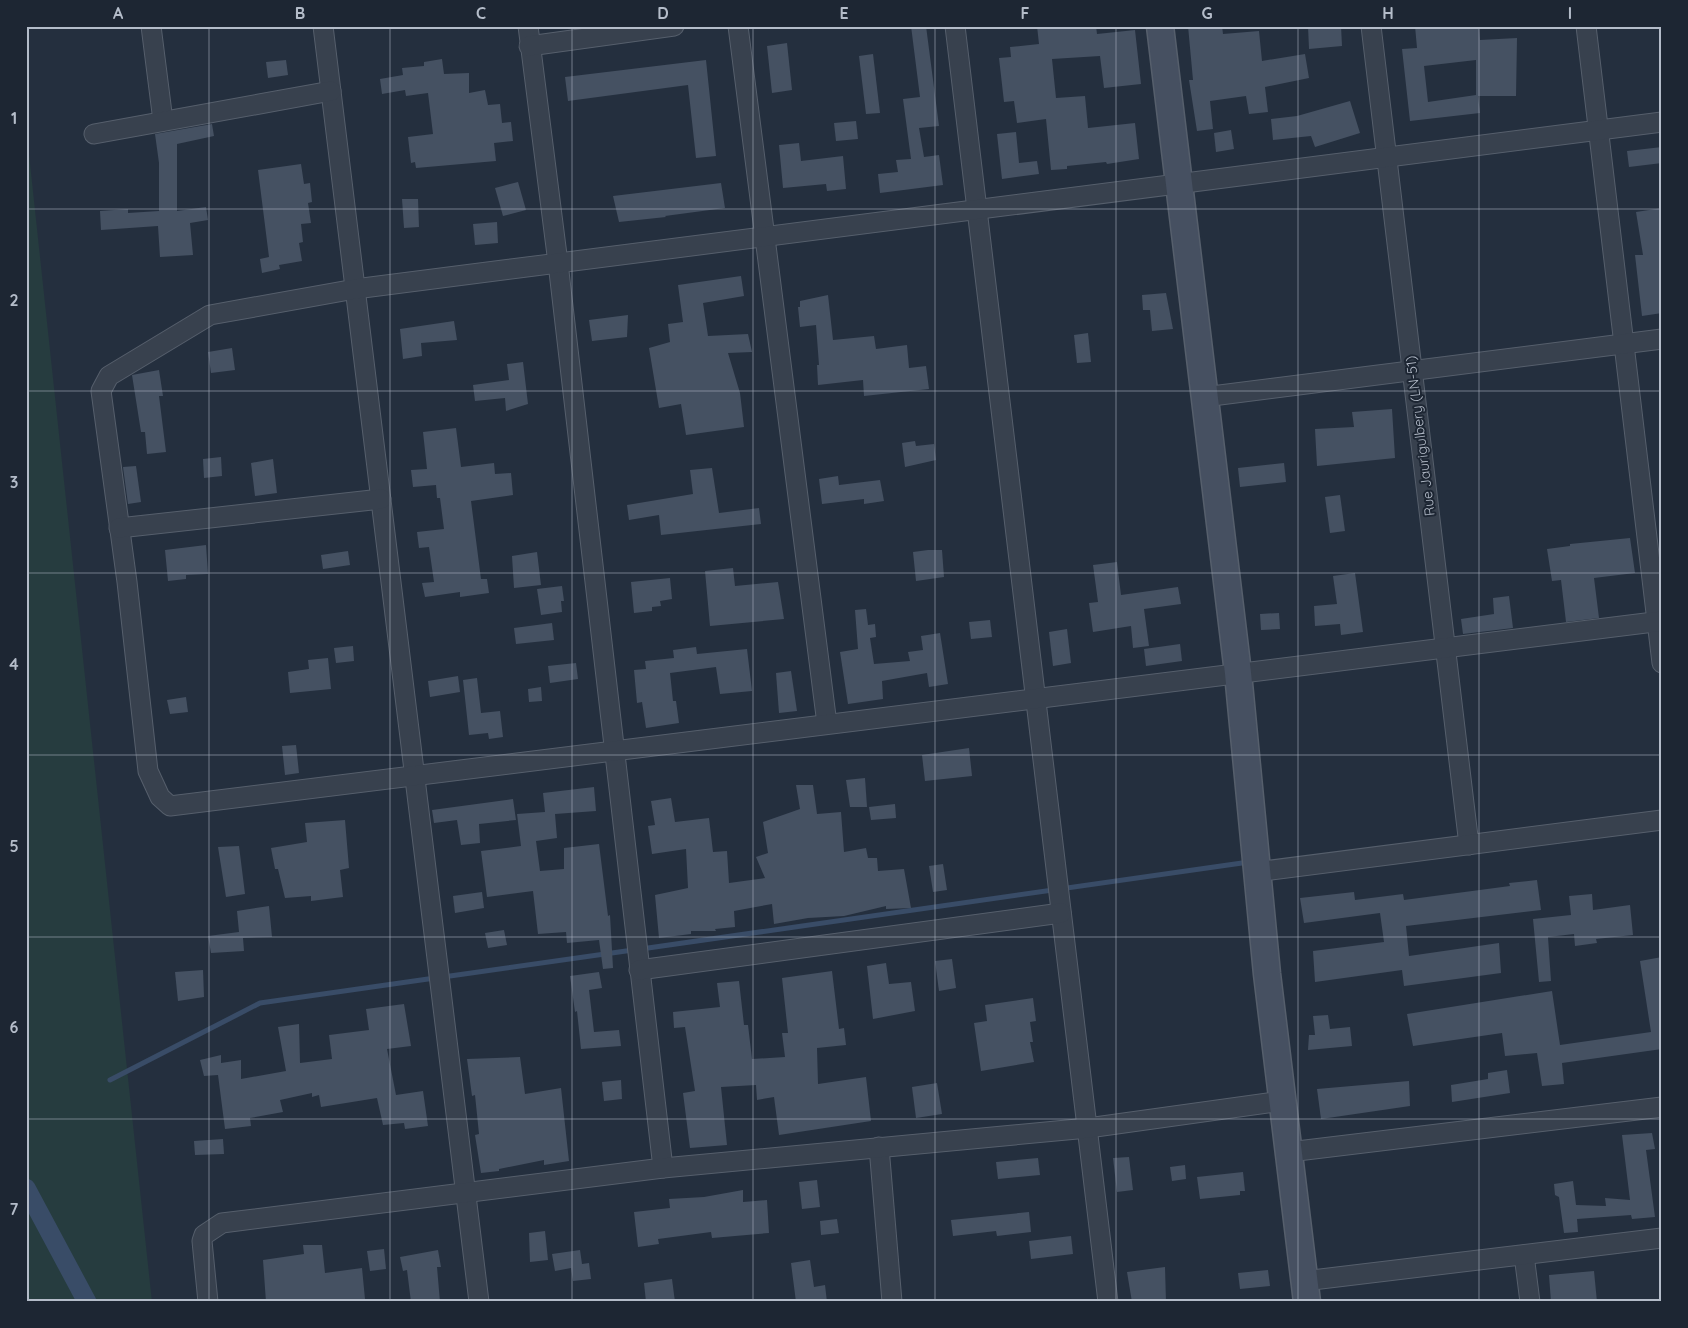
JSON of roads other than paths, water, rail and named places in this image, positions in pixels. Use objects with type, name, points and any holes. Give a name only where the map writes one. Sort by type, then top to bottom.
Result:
[{"type":"street","points":[[151,26],[163,121]]},
{"type":"street","points":[[323,26],[479,1302]]},
{"type":"street","points":[[528,26],[529,46],[558,263],[613,751],[663,1168]]},
{"type":"street","points":[[529,46],[674,26]]},
{"type":"street","points":[[738,26],[827,724]]},
{"type":"street","points":[[955,26],[1108,1302]]},
{"type":"street","points":[[1160,26],[1238,674],[1256,872],[1306,1291],[1524,1255],[1662,1238]]},
{"type":"street","name":"Rue Jaurigulbery (LN-51)","points":[[1371,26],[1469,845]]},
{"type":"street","points":[[1586,26],[1659,621],[1662,662]]},
{"type":"street","points":[[94,134],[331,91]]},
{"type":"street","points":[[1659,621],[170,806],[160,797],[148,770],[101,391],[109,376],[210,315],[355,289],[1662,122]]},
{"type":"street","points":[[1204,398],[1662,339]]},
{"type":"street","points":[[119,528],[381,500]]},
{"type":"street","points":[[1256,872],[1662,820]]},
{"type":"street","points":[[639,970],[1061,913]]},
{"type":"street","points":[[208,1302],[202,1241],[204,1235],[222,1223],[663,1168],[1088,1128],[1282,1101]]},
{"type":"street","points":[[1288,1152],[1662,1107]]},
{"type":"street","points":[[879,1147],[892,1302]]},
{"type":"street","points":[[1524,1255],[1530,1302]]},
{"type":"waterway","points":[[641,949],[1242,863]]},
{"type":"waterway","points":[[443,977],[633,950]]},
{"type":"waterway","points":[[110,1080],[260,1003],[435,978]]},
{"type":"waterway","points":[[26,1188],[87,1302]]}]
